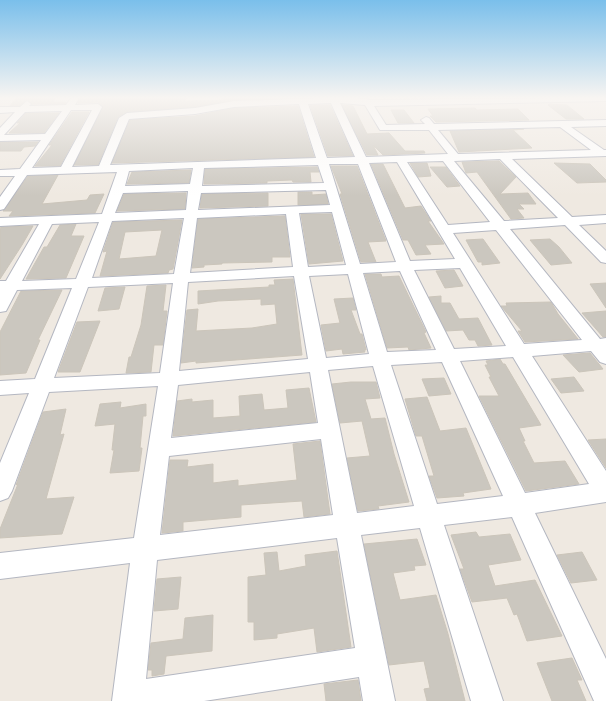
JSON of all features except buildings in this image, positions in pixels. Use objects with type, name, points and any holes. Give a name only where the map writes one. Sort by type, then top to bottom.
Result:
[{"type":"street","points":[[0,206],[5,191],[24,172],[52,131]]},
{"type":"street","points":[[65,170],[86,131]]},
{"type":"street","points":[[103,169],[119,131]]},
{"type":"street","points":[[313,131],[331,186],[380,359],[487,701]]},
{"type":"street","points":[[348,131],[362,160],[405,266],[519,505],[606,693]]},
{"type":"street","points":[[434,131],[451,158],[501,225],[603,349]]},
{"type":"street","points":[[572,131],[604,153]]},
{"type":"street","points":[[0,138],[48,137]]},
{"type":"street","points":[[0,173],[199,165],[604,153]]},
{"type":"street","points":[[503,156],[604,255]]},
{"type":"street","points":[[0,566],[429,516],[606,492],[445,229],[400,159]]},
{"type":"street","points":[[199,165],[181,278],[169,378],[145,549],[128,699],[372,660]]},
{"type":"street","points":[[0,491],[118,190],[124,168]]},
{"type":"street","points":[[118,190],[191,186],[195,190],[331,186]]},
{"type":"street","points":[[0,222],[337,208]]},
{"type":"street","points":[[292,210],[301,272],[379,701]]},
{"type":"street","points":[[445,229],[606,220]]},
{"type":"street","points":[[0,307],[6,286],[47,221]]},
{"type":"street","points":[[6,286],[465,263]]},
{"type":"street","points":[[0,388],[169,378],[380,359],[448,356],[518,350],[603,349]]},
{"type":"street","points":[[159,448],[330,430]]}]
